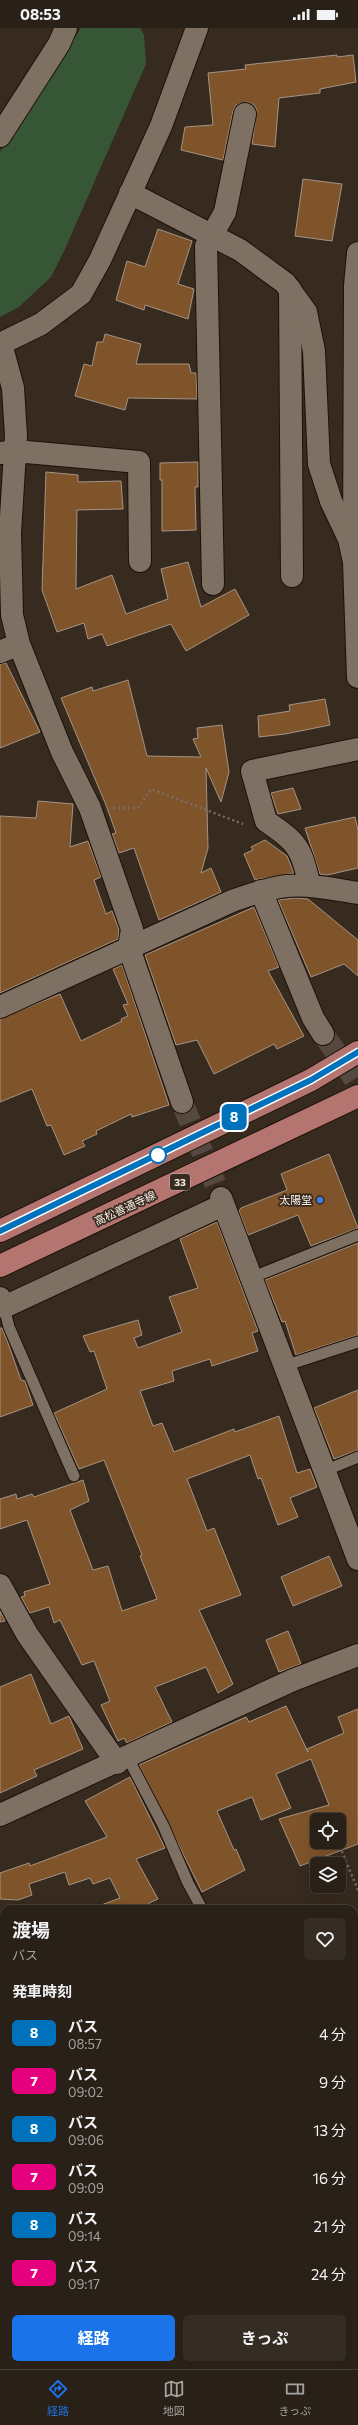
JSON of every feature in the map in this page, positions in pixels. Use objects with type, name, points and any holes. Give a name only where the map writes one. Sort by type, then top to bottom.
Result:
[{"type":"main road","points":[[0,1231],[311,1080],[358,1052]]},
{"type":"main road","name":"高松善通寺線","points":[[0,1266],[358,1096]]},
{"type":"street","points":[[0,136],[59,44],[66,28]]},
{"type":"street","points":[[182,1102],[128,948],[132,929],[90,808],[10,648],[12,615],[8,452],[13,388],[1,344],[41,324],[80,294],[100,260],[161,126],[197,28]]},
{"type":"street","points":[[213,584],[206,246],[225,212],[245,114]]},
{"type":"street","points":[[130,193],[240,250],[285,283],[306,312],[314,350],[319,464],[330,501],[349,539],[354,562]]},
{"type":"street","points":[[358,252],[354,286],[354,562],[358,677]]},
{"type":"street","points":[[290,289],[292,576]]},
{"type":"street","points":[[8,452],[139,462],[140,561]]},
{"type":"street","points":[[310,886],[302,854],[292,839],[266,821],[252,771],[358,749]]},
{"type":"street","points":[[0,1007],[232,901],[261,891],[286,886],[310,886],[358,893]]},
{"type":"street","points":[[261,891],[313,1018],[323,1034]]},
{"type":"street","points":[[2,1302],[222,1202],[358,1559]]},
{"type":"street","points":[[0,1585],[27,1634],[122,1760]]},
{"type":"street","points":[[0,1815],[293,1680],[358,1655]]},
{"type":"lane","points":[[251,1278],[358,1236]]},
{"type":"lane","points":[[2,1302],[9,1327],[74,1476]]},
{"type":"lane","points":[[284,1366],[358,1342]]},
{"type":"lane","points":[[324,1471],[358,1457]]},
{"type":"lane","points":[[122,1760],[163,1825],[188,1883],[200,1905]]},
{"type":"path","points":[[90,808],[138,808],[151,789],[221,814],[247,826]]},
{"type":"path","points":[[341,1849],[358,1890]]},
{"type":"green space","points":[[81,28],[140,28],[144,35],[146,64],[65,249],[51,277],[19,307],[0,317],[0,152]]},
{"type":"building","points":[[337,55],[337,57],[353,55],[356,82],[320,89],[320,93],[279,98],[275,147],[252,144],[257,110],[254,105],[247,102],[236,105],[233,111],[223,160],[181,150],[185,127],[213,125],[208,73],[246,69],[245,65]]},
{"type":"building","points":[[303,179],[342,184],[332,241],[295,236]]},
{"type":"building","points":[[158,229],[192,241],[178,284],[194,289],[188,319],[145,305],[144,310],[116,300],[127,261],[145,267]]},
{"type":"building","points":[[105,334],[141,344],[136,364],[189,364],[191,373],[196,373],[197,399],[128,398],[125,410],[75,396],[84,364],[92,366],[97,342],[103,342]]},
{"type":"building","points":[[198,462],[198,487],[195,487],[196,530],[162,531],[162,480],[160,480],[160,463]]},
{"type":"building","points":[[46,472],[78,475],[78,482],[121,481],[123,509],[77,510],[76,589],[112,575],[126,614],[168,599],[161,569],[188,562],[201,607],[235,589],[249,615],[186,651],[171,624],[107,646],[102,634],[88,639],[84,623],[57,632],[42,590]]},
{"type":"building","points":[[6,663],[40,732],[0,748],[0,664]]},
{"type":"building","points":[[128,680],[147,756],[201,757],[193,739],[198,738],[197,728],[222,725],[229,772],[221,802],[206,768],[208,848],[201,873],[211,868],[221,892],[159,920],[134,848],[119,853],[112,834],[116,833],[106,805],[61,698],[92,687],[93,691]]},
{"type":"building","points":[[325,699],[330,725],[285,734],[259,737],[258,716],[290,711],[289,705]]},
{"type":"building","points":[[293,788],[301,809],[278,814],[271,793]]},
{"type":"building","points":[[38,801],[73,804],[70,847],[88,841],[101,877],[94,880],[106,914],[112,911],[119,930],[118,939],[0,993],[0,816],[36,818]]},
{"type":"building","points":[[355,817],[358,830],[358,868],[327,875],[320,874],[305,828]]},
{"type":"building","points":[[265,840],[287,856],[294,873],[255,880],[244,854],[253,850],[251,847]]},
{"type":"building","points":[[295,898],[308,899],[358,940],[358,976],[344,964],[311,977],[278,900]]},
{"type":"building","points":[[254,907],[279,967],[268,971],[304,1036],[277,1049],[274,1044],[214,1074],[197,1040],[176,1045],[145,955]]},
{"type":"building","points":[[122,965],[169,1105],[132,1117],[131,1114],[96,1131],[97,1134],[82,1141],[85,1146],[64,1155],[51,1125],[47,1126],[32,1089],[0,1102],[0,1019],[60,994],[81,1041],[122,1021],[121,1019],[128,1016],[123,1005],[128,1004],[113,969]]},
{"type":"building","name":"太陽堂","points":[[329,1154],[358,1228],[311,1246],[298,1215],[248,1235],[239,1211],[241,1208],[287,1190],[281,1174]]},
{"type":"building","points":[[217,1222],[258,1331],[252,1333],[258,1351],[212,1366],[210,1359],[172,1371],[174,1381],[140,1391],[153,1426],[162,1423],[174,1452],[234,1429],[235,1432],[279,1416],[297,1473],[310,1469],[317,1487],[290,1498],[298,1517],[278,1525],[261,1478],[258,1479],[250,1455],[187,1479],[207,1531],[214,1528],[241,1595],[199,1610],[233,1684],[218,1693],[206,1667],[155,1687],[172,1722],[127,1743],[124,1738],[118,1741],[101,1705],[110,1701],[94,1661],[82,1665],[60,1620],[54,1623],[49,1607],[30,1613],[21,1597],[25,1596],[24,1592],[50,1584],[27,1520],[0,1529],[0,1499],[16,1494],[17,1499],[32,1494],[34,1497],[83,1480],[89,1501],[70,1510],[93,1570],[108,1566],[122,1611],[157,1599],[140,1556],[142,1555],[104,1460],[79,1469],[54,1413],[107,1389],[94,1351],[90,1352],[83,1336],[138,1320],[142,1335],[134,1338],[138,1348],[182,1332],[169,1297],[198,1288],[180,1239]]},
{"type":"building","points":[[358,1243],[358,1335],[296,1355],[285,1321],[282,1322],[265,1280]]},
{"type":"building","points":[[0,1328],[2,1328],[21,1380],[25,1381],[33,1405],[0,1417]]},
{"type":"building","points":[[358,1390],[358,1450],[334,1459],[314,1408]]},
{"type":"building","points":[[329,1556],[342,1586],[293,1606],[281,1577]]},
{"type":"building","points":[[0,1611],[5,1621],[0,1622]]},
{"type":"building","points":[[288,1631],[301,1664],[279,1672],[266,1640]]},
{"type":"building","points":[[31,1674],[51,1724],[69,1716],[83,1749],[34,1770],[37,1776],[0,1793],[0,1687]]},
{"type":"building","points":[[286,1706],[308,1752],[307,1749],[344,1733],[338,1717],[358,1709],[358,1844],[346,1849],[346,1813],[310,1813],[310,1849],[345,1849],[324,1857],[310,1857],[310,1862],[300,1866],[279,1819],[329,1805],[311,1759],[276,1774],[291,1808],[261,1820],[252,1797],[217,1811],[234,1850],[236,1849],[245,1870],[202,1892],[139,1765],[246,1717],[249,1722]]},
{"type":"building","points":[[130,1777],[165,1848],[136,1859],[158,1899],[149,1903],[149,1905],[101,1905],[120,1898],[110,1878],[93,1884],[90,1878],[69,1885],[65,1872],[29,1884],[32,1895],[18,1900],[0,1899],[0,1873],[29,1863],[30,1866],[107,1837],[85,1801]]},
{"type":"tunnel","points":[[323,1034],[358,1084]]},
{"type":"tunnel","points":[[182,1102],[221,1198]]},
{"type":"bus line","name":"8","points":[[0,1231],[311,1080],[358,1052]]},
{"type":"place","name":"太陽堂","points":[[320,1200]]}]
